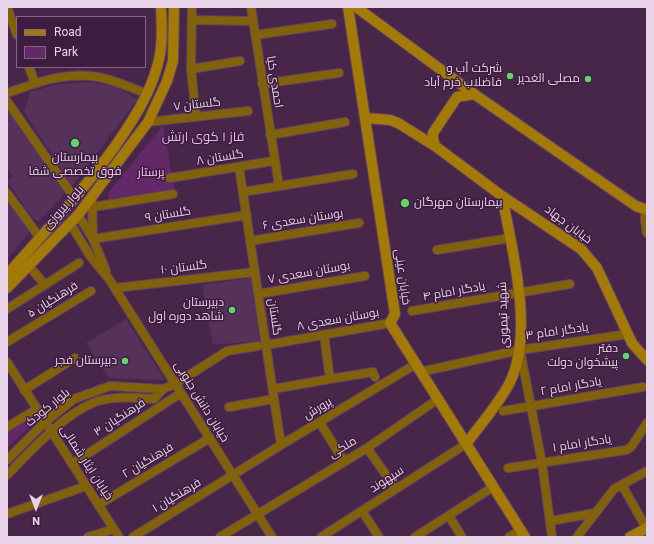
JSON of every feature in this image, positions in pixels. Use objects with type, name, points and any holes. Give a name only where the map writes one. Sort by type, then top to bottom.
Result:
[{"type":"street","points":[[7,7],[14,32]]},
{"type":"street","name":"بلوار پیروزی","points":[[7,275],[75,199],[126,130],[148,94],[158,66],[162,43],[162,7]]},
{"type":"street","name":"بلوار پیروزی","points":[[7,288],[78,215],[92,203],[148,122],[167,81],[173,61],[174,7]]},
{"type":"street","points":[[192,7],[193,20],[191,69],[196,117]]},
{"type":"street","name":"احمدی کیا","points":[[251,7],[279,186]]},
{"type":"street","name":"خیابان عینی","points":[[348,7],[394,314],[390,323]]},
{"type":"street","points":[[356,7],[474,94],[636,206],[646,209],[645,221],[647,233]]},
{"type":"street","points":[[193,20],[253,21]]},
{"type":"street","points":[[255,35],[332,24]]},
{"type":"street","points":[[191,69],[240,61]]},
{"type":"street","points":[[29,68],[35,83]]},
{"type":"street","points":[[262,84],[339,73]]},
{"type":"street","points":[[7,93],[35,83],[63,76],[92,76],[108,79],[148,94]]},
{"type":"street","points":[[435,146],[432,139],[433,133],[457,97],[474,94]]},
{"type":"street","points":[[7,101],[75,199]]},
{"type":"street","name":"گلستان ۷","points":[[148,122],[248,111]]},
{"type":"street","name":"خیابان جهاد","points":[[365,118],[390,120],[398,123],[435,146],[502,196],[581,249],[597,268],[632,343],[647,360]]},
{"type":"street","points":[[270,135],[345,122]]},
{"type":"street","name":"گلستان ۸","points":[[170,178],[239,168],[274,161]]},
{"type":"street","name":"گلستان","points":[[239,168],[258,294],[262,345],[273,389],[281,445]]},
{"type":"street","points":[[243,192],[353,174]]},
{"type":"street","points":[[7,193],[40,238]]},
{"type":"street","points":[[92,203],[172,194]]},
{"type":"street","name":"شهید تیموری","points":[[466,444],[509,384],[520,350],[519,292],[502,196]]},
{"type":"street","name":"خیابان دانش جنوبی","points":[[92,203],[93,239]]},
{"type":"street","points":[[64,213],[78,215]]},
{"type":"street","points":[[64,213],[70,223]]},
{"type":"street","name":"گلستان ۹","points":[[93,239],[247,214]]},
{"type":"street","name":"خیابان دانش جنوبی","points":[[78,215],[93,239],[109,279]]},
{"type":"street","name":"خیابان دانش جنوبی","points":[[70,223],[90,256],[115,288],[272,537]]},
{"type":"street","name":"بوستان سعدی ۶","points":[[250,241],[359,223]]},
{"type":"street","points":[[437,250],[510,238]]},
{"type":"street","points":[[7,309],[79,263]]},
{"type":"street","points":[[29,266],[45,285]]},
{"type":"street","name":"گلستان ۱۰","points":[[115,288],[255,272]]},
{"type":"street","name":"بوستان سعدی ۷","points":[[258,294],[365,276]]},
{"type":"street","name":"یادگار امام ۴","points":[[412,311],[570,284]]},
{"type":"street","name":"فرهنگیان ۵","points":[[7,342],[91,291]]},
{"type":"street","points":[[390,323],[523,533],[509,537]]},
{"type":"street","name":"بوستان سعدی ۸","points":[[163,389],[175,384],[227,351],[390,323]]},
{"type":"street","name":"یادگار امام ۳","points":[[418,368],[520,350],[628,334]]},
{"type":"street","points":[[324,335],[330,379]]},
{"type":"street","points":[[520,350],[542,463],[552,537]]},
{"type":"street","points":[[24,390],[75,358]]},
{"type":"street","name":"خیابان ایثار شمالی","points":[[7,363],[119,537]]},
{"type":"street","name":"پرورش","points":[[233,476],[281,445],[418,368]]},
{"type":"street","points":[[273,389],[373,372],[375,377]]},
{"type":"street","points":[[110,386],[110,398]]},
{"type":"street","name":"بلوار کودک","points":[[7,460],[45,422],[74,399],[110,386],[163,389]]},
{"type":"street","name":"یادگار امام ۲","points":[[503,411],[643,387]]},
{"type":"street","points":[[159,408],[154,399],[163,389]]},
{"type":"street","name":"فرهنگیان ۳","points":[[72,464],[181,393]]},
{"type":"street","name":"بلوار کودک","points":[[8,473],[51,432],[79,410],[100,400],[110,398],[154,399]]},
{"type":"street","points":[[229,407],[274,399]]},
{"type":"street","name":"ملکی","points":[[220,537],[367,448],[438,399]]},
{"type":"street","points":[[7,427],[37,409]]},
{"type":"street","name":"یادگار امام ۱","points":[[508,468],[626,450],[631,447],[647,422]]},
{"type":"street","points":[[320,423],[344,461]]},
{"type":"street","name":"فرهنگیان ۲","points":[[98,505],[210,438]]},
{"type":"street","name":"سپهوند","points":[[320,537],[466,444]]},
{"type":"street","points":[[367,448],[396,489]]},
{"type":"street","points":[[577,537],[614,489],[647,471]]},
{"type":"street","name":"فرهنگیان ۱","points":[[133,537],[233,476]]},
{"type":"street","points":[[622,485],[645,526],[630,537]]},
{"type":"street","points":[[7,514],[86,486]]},
{"type":"street","points":[[415,537],[493,487]]},
{"type":"street","points":[[362,510],[379,537]]},
{"type":"street","points":[[550,521],[595,513]]},
{"type":"street","points":[[449,516],[462,537]]},
{"type":"street","points":[[88,537],[114,529]]},
{"type":"shaded area","name":"بیمارستان فوق تخصصی شفا","points":[[92,82],[116,87],[138,99],[72,186],[24,112],[30,92],[59,84]]},
{"type":"shaded area","points":[[7,109],[66,190],[62,197],[39,221],[33,219],[7,181],[13,176],[7,167]]},
{"type":"shaded area","points":[[7,194],[32,229],[7,259]]},
{"type":"shaded area","name":"دبیرستان شاهد دوره اول","points":[[251,278],[260,341],[213,345],[202,285]]},
{"type":"shaded area","name":"دبیرستان فجر","points":[[126,319],[165,380],[109,378],[86,343]]},
{"type":"green space","name":"پرستار","points":[[163,125],[175,191],[109,201],[108,193]]},
{"type":"green space","points":[[39,409],[42,415],[7,448],[7,429]]},
{"type":"place","name":"شرکت آب و فاضلاب خرم آباد","points":[[510,76]]},
{"type":"place","name":"مصلی الغدیر","points":[[588,79]]},
{"type":"place","name":"بیمارستان فوق تخصصی شفا","points":[[75,143]]},
{"type":"place","name":"بیمارستان مهرگان","points":[[405,203]]},
{"type":"place","name":"دبیرستان شاهد دوره اول","points":[[232,310]]},
{"type":"place","name":"دفتر پیشخوان دولت","points":[[626,356]]},
{"type":"place","name":"دبیرستان فجر","points":[[125,361]]},
{"type":"district","name":"فاز ۱ کوی ارتش","points":[[203,138]]}]
